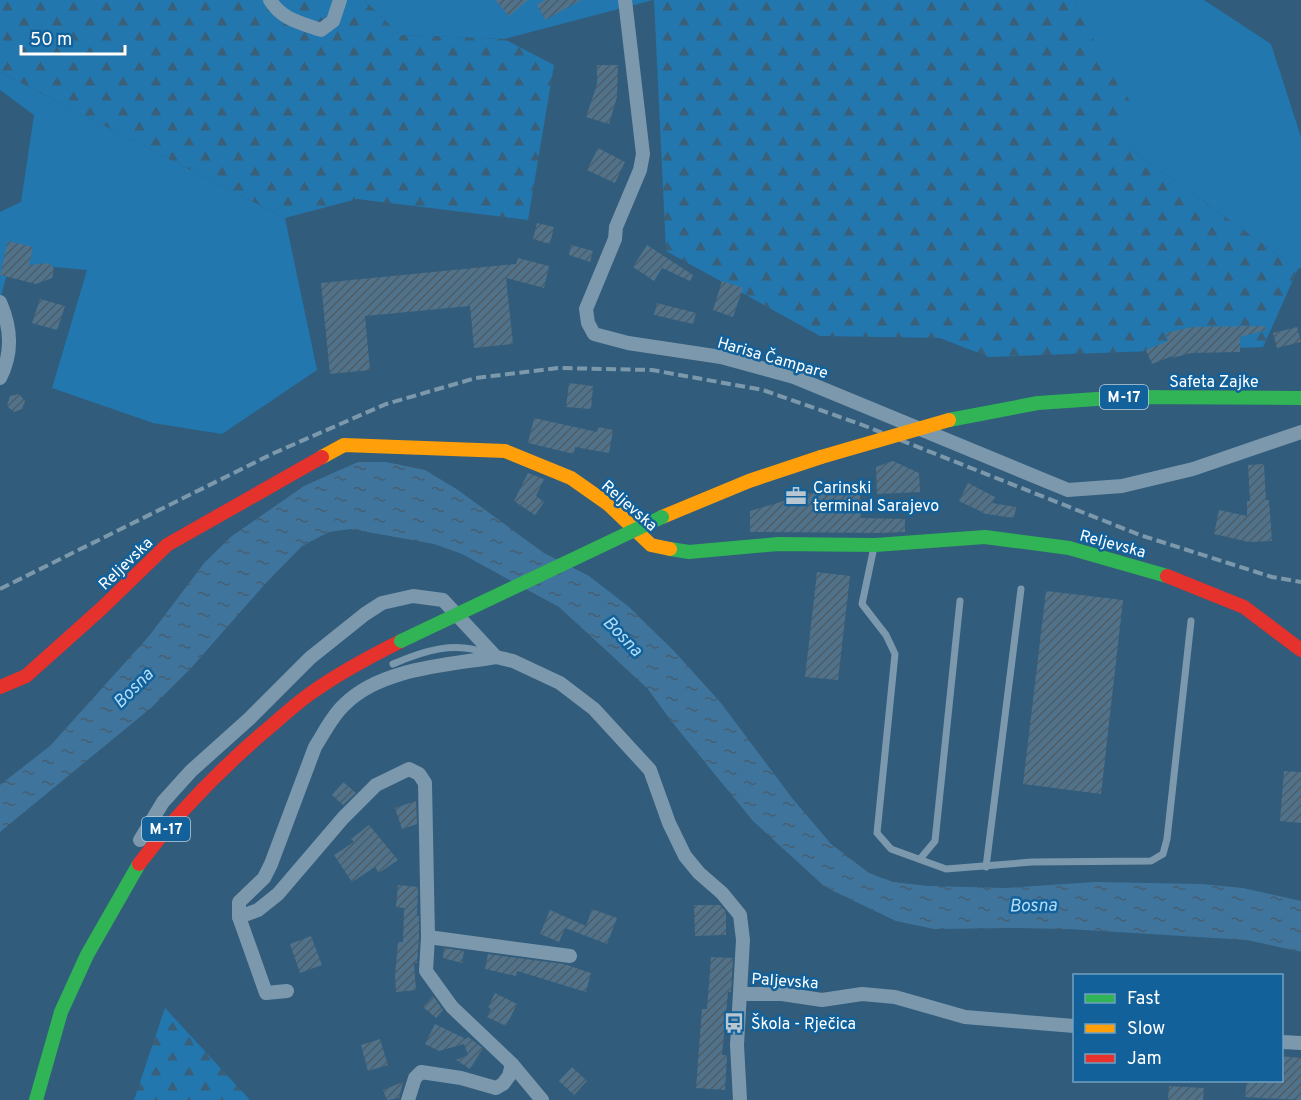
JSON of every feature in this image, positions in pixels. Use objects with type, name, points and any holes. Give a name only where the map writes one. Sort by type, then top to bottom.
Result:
[{"type":"main road","name":"Safeta Zajke","points":[[36,1100],[61,1012],[87,955],[139,864],[172,821],[208,782],[312,692],[359,663],[662,517],[749,481],[821,457],[949,420],[1038,403],[1093,399],[1126,397],[1301,398]]},
{"type":"main road","name":"Reljevska","points":[[0,687],[26,676],[102,608],[167,545],[344,445],[505,451],[571,478],[609,504],[651,545],[689,552],[778,544],[875,545],[985,537],[1069,548],[1155,571],[1244,607],[1301,650]]},
{"type":"street","points":[[270,0],[274,8],[291,20],[321,30],[333,21],[340,0]]},
{"type":"street","name":"Harisa Čampare","points":[[625,0],[644,154],[640,170],[618,220],[615,239],[586,309],[588,323],[594,334],[628,343],[721,357],[794,377],[1068,490],[1122,486],[1193,469],[1301,432]]},
{"type":"street","points":[[0,302],[7,317],[10,336],[0,378]]},
{"type":"street","points":[[140,840],[163,802],[191,771],[249,719],[310,658],[382,603],[413,596],[443,600],[496,657]]},
{"type":"street","points":[[287,991],[266,993],[239,917],[239,902],[264,878],[271,864],[315,747],[344,704],[369,686],[405,672],[496,657],[513,661],[560,683],[594,709],[650,770],[669,823],[685,856],[699,873],[722,893],[740,915],[743,940],[740,994]]},
{"type":"street","points":[[239,917],[258,910],[278,894],[343,818],[376,785],[409,769],[419,774],[425,783],[428,937],[426,971],[452,1007],[512,1064],[542,1100]]},
{"type":"street","points":[[428,937],[570,956]]},
{"type":"street","name":"Paljevska","points":[[741,1100],[736,1045],[740,994],[782,994],[822,1000],[862,994],[895,997],[965,1017],[1073,1026]]},
{"type":"street","points":[[1283,1042],[1301,1043]]},
{"type":"street","points":[[408,1100],[415,1078],[421,1072],[452,1076],[496,1088],[503,1084],[509,1076],[512,1064]]},
{"type":"lane","points":[[875,545],[862,604],[886,636],[895,654],[877,833],[891,849],[946,869],[1032,862],[1151,861],[1163,854],[1167,838],[1191,621]]},
{"type":"lane","points":[[986,867],[1021,589]]},
{"type":"lane","points":[[920,859],[935,840],[960,602]]},
{"type":"lane","points":[[393,664],[422,651],[453,647],[480,650],[496,657]]},
{"type":"green space","points":[[0,0],[364,0],[400,35],[504,39],[554,65],[528,220],[357,199],[285,218],[0,72]]},
{"type":"green space","points":[[364,0],[653,0],[504,39],[400,35]]},
{"type":"green space","points":[[654,0],[1075,0],[1081,18],[1131,103],[1115,138],[1298,269],[1263,347],[989,357],[940,338],[820,336],[666,251]]},
{"type":"green space","points":[[1075,0],[1204,0],[1271,44],[1301,137],[1301,268],[1298,269],[1115,138]]},
{"type":"green space","points":[[0,72],[285,218],[317,370],[222,434],[153,423],[52,388],[87,270],[10,263],[0,300],[0,212],[21,202],[34,115],[0,90]]},
{"type":"green space","points":[[165,1008],[250,1100],[134,1100]]},
{"type":"water","name":"Bosna","points":[[358,462],[386,462],[425,470],[458,490],[544,553],[589,576],[629,607],[674,651],[721,703],[792,798],[831,844],[869,873],[893,882],[928,886],[1006,888],[1095,882],[1201,884],[1243,888],[1301,901],[1301,952],[1247,940],[1069,929],[934,929],[896,921],[825,887],[753,821],[647,688],[559,607],[462,554],[434,544],[351,529],[329,532],[302,546],[191,668],[152,707],[0,832],[0,785],[50,746],[149,636],[205,562],[232,536],[304,486]]},
{"type":"building","points":[[495,0],[528,0],[509,16]]},
{"type":"building","points":[[545,0],[581,0],[545,20],[537,4]]},
{"type":"building","points":[[597,65],[618,65],[617,97],[609,124],[586,117],[597,84]]},
{"type":"building","points":[[598,148],[625,162],[615,183],[587,170]]},
{"type":"building","points":[[537,223],[554,227],[550,244],[533,239]]},
{"type":"building","points":[[8,241],[33,247],[29,265],[49,263],[54,269],[52,278],[36,284],[0,275]]},
{"type":"building","points":[[571,245],[593,251],[590,262],[569,255]]},
{"type":"building","points":[[647,245],[693,275],[690,281],[662,268],[654,281],[633,267]]},
{"type":"building","points":[[518,258],[549,266],[544,288],[506,278],[513,344],[474,348],[470,306],[365,316],[370,370],[330,374],[321,283],[516,264]]},
{"type":"building","points":[[722,281],[743,288],[733,317],[713,310]]},
{"type":"building","points":[[40,299],[65,306],[57,330],[32,323]]},
{"type":"building","points":[[657,303],[696,313],[693,324],[654,315]]},
{"type":"building","points":[[1265,326],[1266,330],[1240,337],[1240,352],[1191,353],[1172,358],[1172,356],[1152,364],[1146,350],[1168,341],[1166,333],[1192,327]]},
{"type":"building","points":[[1297,327],[1301,342],[1277,348],[1273,333]]},
{"type":"building","points":[[569,383],[593,386],[591,409],[566,407]]},
{"type":"building","points":[[19,394],[25,401],[22,409],[14,412],[7,406],[10,396]]},
{"type":"building","points":[[534,418],[597,432],[598,427],[613,430],[609,453],[575,447],[574,454],[528,443]]},
{"type":"building","points":[[893,461],[919,473],[920,492],[877,494],[876,467]]},
{"type":"building","points":[[1264,464],[1272,541],[1249,542],[1214,534],[1219,510],[1247,516],[1247,501],[1250,501],[1248,465]]},
{"type":"building","points":[[528,473],[544,479],[536,496],[544,502],[535,515],[514,501]]},
{"type":"building","points":[[968,483],[995,497],[992,503],[1016,507],[1014,518],[986,514],[959,501]]},
{"type":"building","points":[[818,491],[860,491],[861,518],[905,519],[905,532],[750,532],[750,511]]},
{"type":"building","points":[[817,572],[850,576],[838,680],[805,677]]},
{"type":"building","points":[[1046,591],[1123,600],[1101,794],[1023,784]]},
{"type":"building","points":[[1284,771],[1301,772],[1301,823],[1280,821]]},
{"type":"building","points":[[343,782],[356,793],[343,805],[332,795]]},
{"type":"building","points":[[416,801],[417,824],[402,829],[395,808]]},
{"type":"building","points":[[369,825],[398,860],[379,873],[375,867],[352,882],[334,855],[354,842],[351,839]]},
{"type":"building","points":[[398,885],[418,887],[419,937],[417,963],[414,963],[416,990],[396,992],[398,942],[403,942],[404,908],[396,907]]},
{"type":"building","points":[[694,905],[720,905],[726,912],[726,935],[695,936]]},
{"type":"building","points":[[592,909],[617,918],[607,944],[565,928],[559,942],[540,934],[550,910],[586,926]]},
{"type":"building","points":[[311,936],[322,965],[300,973],[290,944]]},
{"type":"building","points":[[444,948],[464,951],[462,963],[443,958]]},
{"type":"building","points":[[488,954],[564,964],[591,973],[586,992],[517,971],[516,976],[485,969]]},
{"type":"building","points":[[711,957],[733,958],[731,992],[728,992],[722,1055],[727,1055],[725,1090],[696,1088],[702,1009],[707,1009]]},
{"type":"building","points":[[495,993],[517,1004],[506,1026],[487,1017],[491,1009],[488,1007]]},
{"type":"building","points":[[433,996],[443,1010],[436,1018],[423,1007]]},
{"type":"building","points":[[435,1024],[466,1039],[468,1037],[483,1048],[470,1069],[456,1060],[468,1055],[464,1044],[439,1051],[425,1044]]},
{"type":"building","points":[[380,1039],[388,1065],[368,1071],[361,1045]]},
{"type":"building","points":[[1283,1056],[1301,1058],[1301,1100],[1245,1097],[1247,1082],[1283,1082]]},
{"type":"building","points":[[572,1067],[587,1081],[574,1095],[559,1081]]},
{"type":"building","points":[[403,1082],[399,1098],[387,1100],[383,1090]]},
{"type":"building","points":[[1169,1086],[1204,1088],[1203,1100],[1168,1100]]},
{"type":"railway","points":[[0,589],[274,453],[386,404],[476,378],[558,368],[652,370],[763,390],[860,424],[1140,535],[1272,577],[1301,582]]},
{"type":"traffic: fast","points":[[949,420],[1038,403],[1126,397],[1301,398]]},
{"type":"traffic: fast","points":[[401,641],[662,517]]},
{"type":"traffic: fast","points":[[670,549],[689,552],[778,544],[875,545],[985,537],[1069,548],[1167,576]]},
{"type":"traffic: fast","points":[[36,1100],[61,1012],[87,955],[139,864]]},
{"type":"traffic: slow","points":[[821,457],[949,420]]},
{"type":"traffic: slow","points":[[322,457],[344,445],[505,451],[571,478],[608,504],[651,545],[670,549]]},
{"type":"traffic: slow","points":[[662,517],[749,481],[821,457]]},
{"type":"traffic: jam","points":[[0,687],[26,676],[102,608],[167,545],[322,457]]},
{"type":"traffic: jam","points":[[1167,576],[1244,607],[1301,650]]},
{"type":"traffic: jam","points":[[139,864],[201,791],[292,708],[335,677],[401,641]]},
{"type":"place","name":"Carinski terminal Sarajevo","points":[[796,496]]},
{"type":"place","name":"Škola - Rječica","points":[[734,1023]]}]
